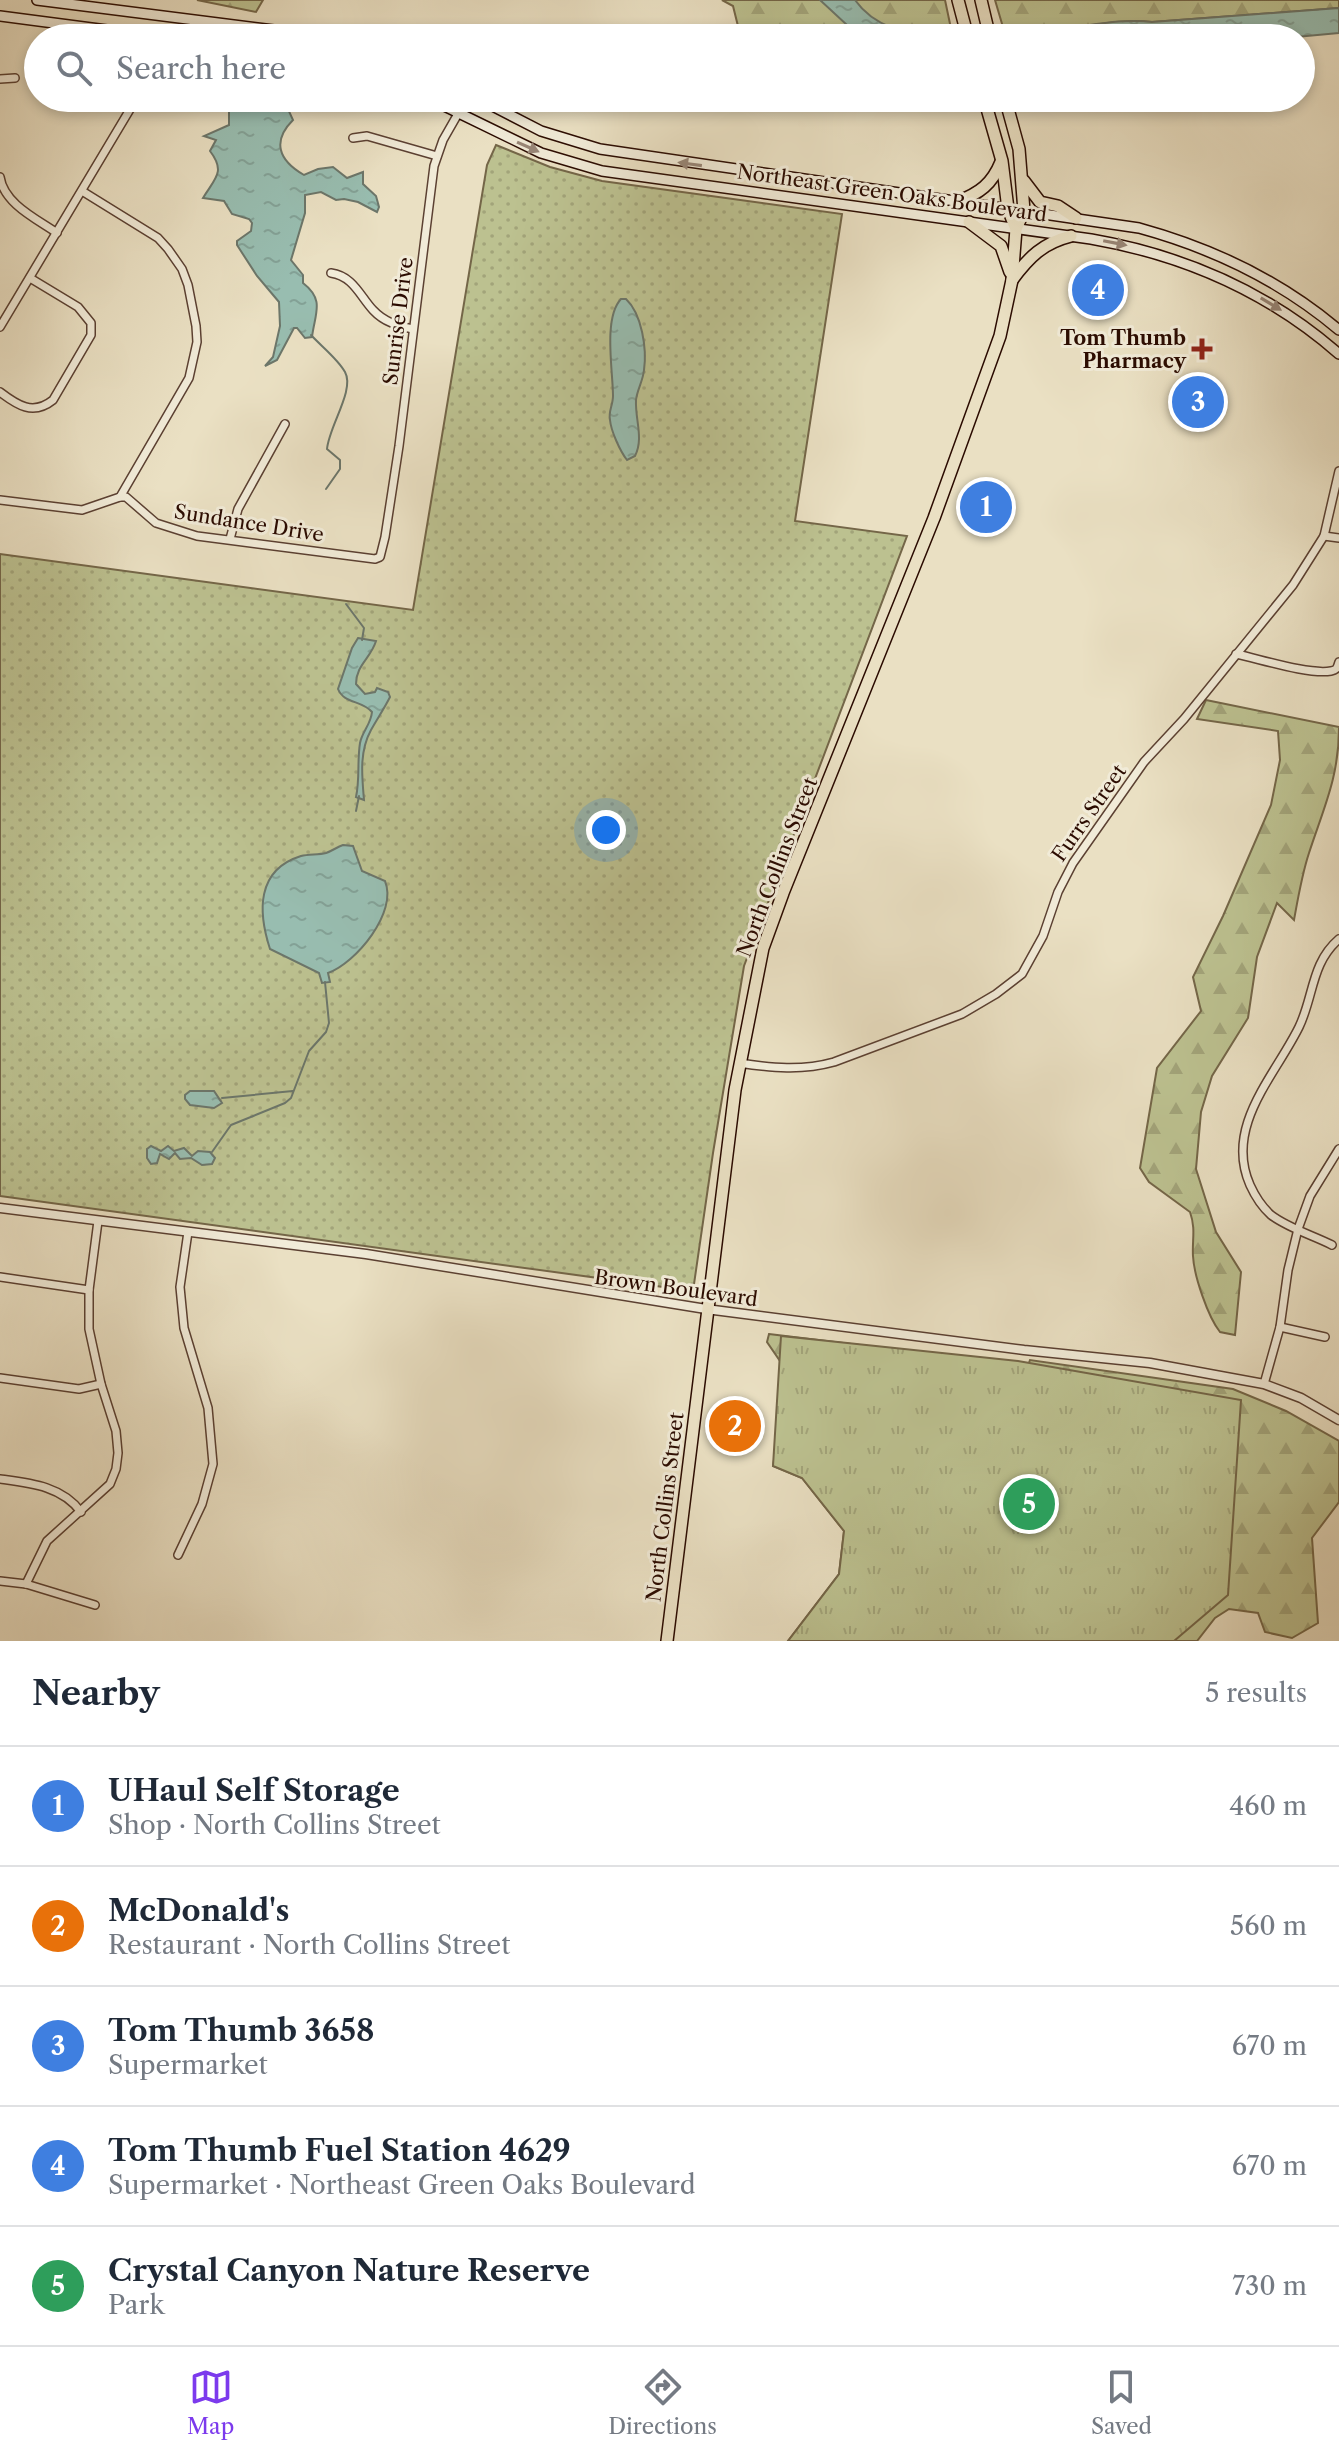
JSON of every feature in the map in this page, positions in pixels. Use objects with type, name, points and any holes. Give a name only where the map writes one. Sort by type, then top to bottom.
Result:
[{"type":"main road","points":[[37,0],[227,24]]},
{"type":"main road","points":[[958,0],[964,24]]},
{"type":"main road","points":[[981,0],[987,24]]},
{"type":"main road","points":[[0,16],[61,24]]},
{"type":"main road","name":"Northeast Green Oaks Boulevard","points":[[458,112],[526,147],[586,168],[1139,248],[1203,269],[1270,303],[1308,328],[1339,354]]},
{"type":"main road","name":"Northeast Green Oaks Boulevard","points":[[504,112],[541,131],[600,149],[1139,228],[1211,252],[1270,282],[1314,309],[1339,330]]},
{"type":"main road","name":"North Collins Street","points":[[988,112],[1002,161],[1008,209],[1016,229]]},
{"type":"main road","name":"North Collins Street","points":[[667,1641],[739,1063],[763,948],[934,518],[996,348],[1012,280],[1016,229],[1024,211],[1019,149],[1009,112]]},
{"type":"main road","points":[[957,202],[979,194],[996,176],[1002,161]]},
{"type":"main road","points":[[1022,176],[1027,188],[1040,202],[1058,206],[1076,218]]},
{"type":"main road","points":[[848,206],[850,186]]},
{"type":"main road","points":[[969,222],[1001,246],[1012,280]]},
{"type":"main road","points":[[1012,280],[1037,250],[1071,236]]},
{"type":"main road","points":[[1203,269],[1211,252]]},
{"type":"street","points":[[0,79],[15,78]]},
{"type":"street","points":[[0,327],[128,112]]},
{"type":"street","name":"Sunrise Drive","points":[[381,555],[399,446],[437,156],[458,112]]},
{"type":"street","points":[[353,138],[362,135],[437,156]]},
{"type":"street","points":[[0,177],[7,195],[18,206],[57,233]]},
{"type":"street","points":[[0,500],[82,510],[120,497],[189,378],[197,342],[196,326],[182,269],[158,238],[82,191]]},
{"type":"street","points":[[331,273],[348,280],[383,318],[396,326],[413,329]]},
{"type":"street","points":[[0,392],[20,407],[34,409],[46,405],[53,400],[91,335],[91,323],[83,311],[30,278]]},
{"type":"street","points":[[230,539],[238,509],[285,424]]},
{"type":"street","name":"Furrs Street","points":[[739,1063],[793,1068],[834,1062],[962,1014],[1006,987],[1028,965],[1074,861],[1144,762],[1293,585],[1324,536],[1339,471]]},
{"type":"street","name":"Sundance Drive","points":[[120,497],[126,497],[164,527],[197,536],[375,559],[381,555]]},
{"type":"street","points":[[1324,536],[1339,538]]},
{"type":"street","points":[[1236,654],[1298,668],[1331,671],[1337,668],[1339,662]]},
{"type":"street","points":[[1332,1245],[1271,1215],[1256,1198],[1244,1169],[1244,1130],[1253,1106],[1301,1022],[1322,956],[1339,939]]},
{"type":"street","points":[[1264,1384],[1280,1327],[1288,1270],[1298,1229],[1310,1196],[1339,1149]]},
{"type":"street","name":"Brown Boulevard","points":[[0,1208],[366,1254],[706,1309],[1150,1363],[1264,1384],[1301,1398],[1339,1420]]},
{"type":"street","points":[[26,1584],[35,1560],[47,1541],[110,1484],[116,1469],[116,1431],[101,1384],[89,1329],[89,1290],[98,1221]]},
{"type":"street","points":[[178,1555],[202,1504],[213,1464],[208,1408],[184,1328],[180,1287],[188,1232]]},
{"type":"street","points":[[0,1277],[89,1290]]},
{"type":"street","points":[[1280,1327],[1325,1337]]},
{"type":"street","points":[[0,1378],[79,1389],[101,1384]]},
{"type":"street","points":[[0,1479],[51,1488],[75,1504],[81,1512]]},
{"type":"street","points":[[0,1581],[26,1584],[95,1605]]},
{"type":"green space","points":[[197,0],[263,0],[256,12]]},
{"type":"green space","points":[[722,0],[945,0],[950,24],[738,24],[733,6]]},
{"type":"green space","points":[[995,0],[1339,0],[1339,8],[1152,22],[1002,24]]},
{"type":"green space","points":[[496,145],[550,167],[602,181],[842,214],[795,521],[907,536],[744,966],[693,1291],[0,1196],[0,554],[413,610],[487,165]]},
{"type":"green space","points":[[1206,700],[1339,727],[1333,777],[1300,886],[1294,920],[1277,903],[1257,957],[1248,1018],[1212,1076],[1201,1112],[1196,1169],[1216,1232],[1241,1272],[1235,1335],[1220,1332],[1202,1296],[1194,1264],[1190,1212],[1149,1182],[1140,1168],[1157,1068],[1201,1011],[1193,977],[1271,805],[1280,760],[1278,731],[1197,719]]},
{"type":"green space","points":[[769,1334],[950,1356],[1011,1411],[1030,1360],[1233,1389],[1286,1411],[1339,1441],[1339,1502],[1312,1538],[1318,1623],[1292,1638],[1265,1632],[1258,1613],[1229,1609],[1215,1618],[1197,1641],[788,1641],[839,1574],[844,1531],[802,1478],[773,1466],[786,1387],[782,1364],[767,1342]]},
{"type":"green space","points":[[781,1336],[1018,1361],[1241,1400],[1228,1595],[1174,1641],[788,1641],[839,1574],[844,1531],[802,1478],[773,1466]]},
{"type":"water","points":[[820,0],[855,0],[869,15],[884,24],[846,24]]},
{"type":"water","points":[[1339,8],[1339,33],[1315,35],[1315,24],[1099,24]]},
{"type":"water","points":[[229,112],[289,112],[293,120],[280,143],[288,163],[304,175],[333,167],[347,178],[363,172],[363,184],[376,196],[379,207],[377,212],[358,202],[336,200],[321,192],[305,195],[305,213],[291,260],[303,275],[303,283],[316,301],[312,337],[305,338],[294,328],[277,360],[265,366],[273,357],[280,326],[279,302],[237,245],[237,241],[251,231],[252,223],[249,219],[232,214],[224,201],[203,198],[218,170],[210,151],[216,140],[204,136],[229,125]]},
{"type":"water","points":[[621,299],[626,299],[636,313],[645,352],[636,400],[638,449],[635,456],[627,460],[616,441],[610,417],[613,396],[612,319]]},
{"type":"water","points":[[358,638],[376,641],[358,672],[356,684],[365,694],[375,692],[377,688],[388,692],[390,697],[365,747],[362,764],[364,800],[356,797],[359,750],[372,712],[344,697],[338,689]]},
{"type":"water","points":[[343,845],[353,846],[362,871],[385,881],[386,907],[362,948],[328,973],[330,982],[322,983],[319,973],[270,949],[263,921],[264,894],[275,871],[286,862],[301,856],[326,853]]},
{"type":"water","points":[[190,1091],[214,1091],[222,1103],[214,1108],[190,1105],[185,1095]]},
{"type":"water","points":[[151,1146],[161,1151],[168,1146],[174,1151],[184,1148],[192,1156],[198,1151],[210,1152],[215,1158],[212,1164],[202,1165],[191,1158],[180,1159],[175,1153],[169,1159],[160,1154],[157,1163],[151,1164],[147,1149]]},
{"type":"waterway","points":[[311,335],[338,362],[347,380],[327,449],[340,460],[340,469],[326,489]]},
{"type":"waterway","points":[[346,604],[364,628],[362,640]]},
{"type":"waterway","points":[[356,811],[359,796]]},
{"type":"waterway","points":[[212,1152],[231,1125],[291,1098],[309,1051],[326,1032],[329,1023],[325,982]]},
{"type":"waterway","points":[[222,1098],[293,1091]]},
{"type":"place","name":"Tom Thumb Fuel Station 4629","points":[[1098,290]]},
{"type":"place","name":"Tom Thumb Pharmacy","points":[[1202,349]]},
{"type":"place","name":"Tom Thumb 3658","points":[[1198,402]]},
{"type":"place","name":"UHaul Self Storage","points":[[986,507]]},
{"type":"place","name":"McDonald's","points":[[735,1426]]},
{"type":"place","name":"Crystal Canyon Nature Reserve","points":[[1029,1504]]}]
